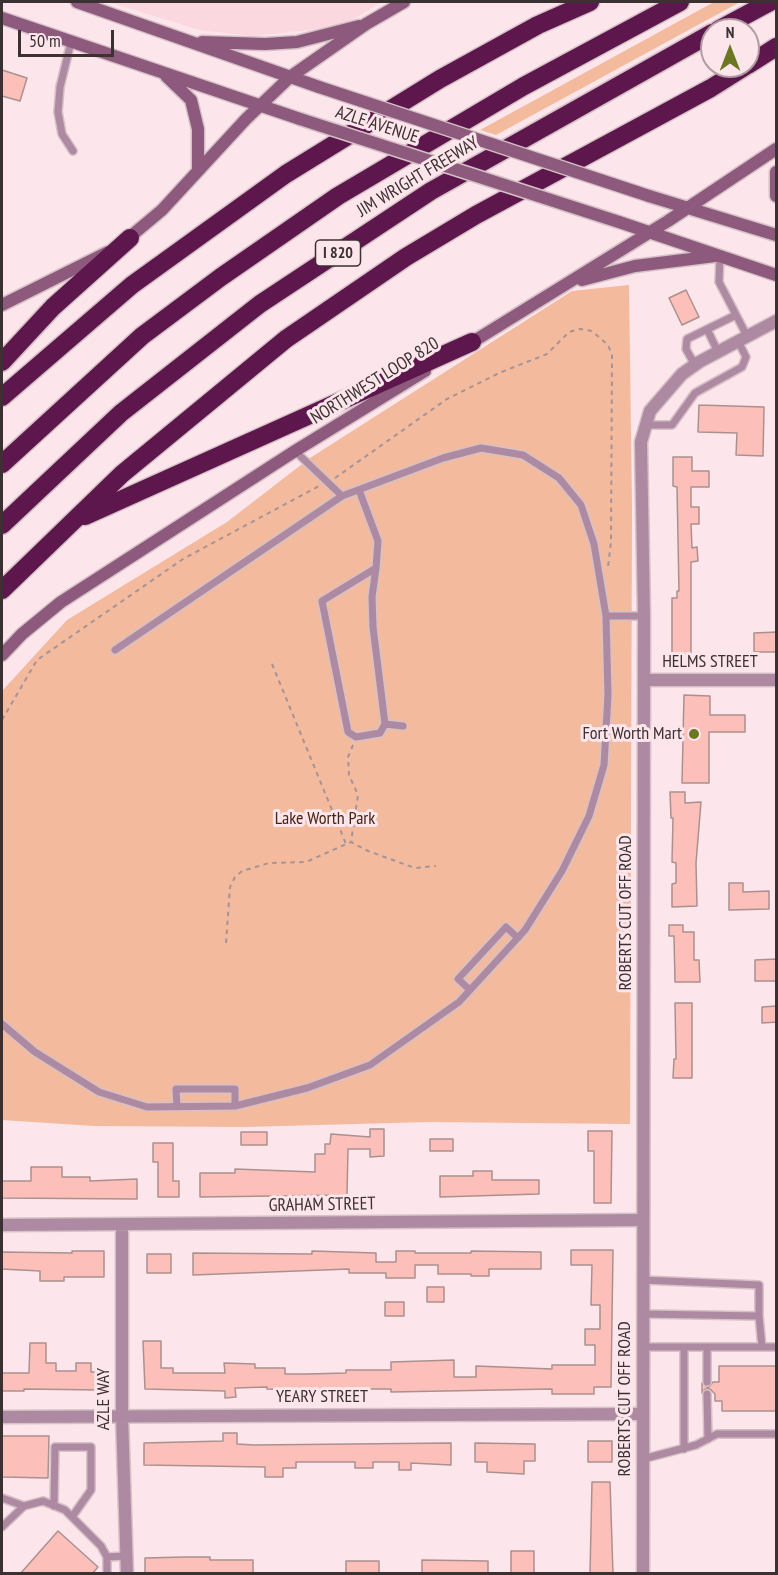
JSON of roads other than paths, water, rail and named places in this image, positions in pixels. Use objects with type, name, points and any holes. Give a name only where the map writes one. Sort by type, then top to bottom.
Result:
[{"type":"highway","points":[[2,397],[132,285],[286,174],[440,79],[538,25],[590,2]]},
{"type":"highway","name":"JIM WRIGHT FREEWAY","points":[[2,464],[142,336],[221,277],[328,203],[524,86],[680,2]]},
{"type":"highway","points":[[740,18],[770,2]]},
{"type":"highway","name":"JIM WRIGHT FREEWAY","points":[[2,525],[121,413],[260,304],[431,191],[700,40]]},
{"type":"highway","points":[[760,57],[777,47]]},
{"type":"highway","points":[[2,590],[122,474],[286,339],[406,257],[476,215],[727,78]]},
{"type":"highway","points":[[2,362],[52,308],[130,238]]},
{"type":"highway","points":[[70,523],[472,342]]},
{"type":"main road","name":"AZLE AVENUE","points":[[77,2],[319,87],[649,196],[777,235]]},
{"type":"main road","points":[[2,305],[130,238],[162,210],[258,106],[290,77],[366,24],[404,2]]},
{"type":"main road","name":"AZLE AVENUE","points":[[2,18],[258,106],[777,275]]},
{"type":"main road","points":[[190,42],[265,44],[297,42],[366,24]]},
{"type":"main road","points":[[163,73],[191,100],[198,129],[198,171]]},
{"type":"main road","name":"NORTHWEST LOOP 820","points":[[2,656],[22,634],[61,602],[295,451],[650,232],[777,149]]},
{"type":"main road","points":[[777,172],[777,196]]},
{"type":"main road","points":[[566,284],[635,266],[720,255]]},
{"type":"street","name":"ROBERTS CUT OFF ROAD","points":[[643,1574],[644,616],[641,442],[650,411],[671,385],[695,364],[777,321]]},
{"type":"street","name":"HELMS STREET","points":[[644,680],[777,680]]},
{"type":"street","name":"GRAHAM STREET","points":[[2,1225],[643,1220]]},
{"type":"street","name":"AZLE WAY","points":[[122,1225],[122,1416],[127,1574]]},
{"type":"street","name":"YEARY STREET","points":[[2,1417],[643,1414]]},
{"type":"lane","points":[[71,42],[60,87],[58,112],[62,134],[73,151]]},
{"type":"lane","points":[[646,425],[672,424],[696,393],[742,367],[746,357],[743,339],[736,315],[718,277],[720,255]]},
{"type":"lane","points":[[695,364],[686,342],[736,315]]},
{"type":"lane","points":[[707,329],[718,352]]},
{"type":"lane","points":[[2,1024],[34,1052],[99,1092],[147,1107],[235,1106],[307,1088],[370,1065],[459,1002],[518,938],[562,872],[589,816],[604,765],[608,694],[606,616],[594,544],[581,505],[559,478],[523,454],[481,448],[443,458],[342,496],[115,650]]},
{"type":"lane","points":[[295,451],[342,496]]},
{"type":"lane","points":[[359,490],[378,541],[376,568],[372,597],[373,627],[385,724],[380,734],[356,737],[348,732],[322,601],[376,568]]},
{"type":"lane","points":[[606,616],[644,616]]},
{"type":"lane","points":[[385,724],[402,726]]},
{"type":"lane","points":[[470,990],[458,979],[506,927],[518,938]]},
{"type":"lane","points":[[177,1107],[176,1089],[235,1089],[235,1106]]},
{"type":"lane","points":[[643,1280],[759,1285],[762,1347]]},
{"type":"lane","points":[[643,1314],[759,1316]]},
{"type":"lane","points":[[643,1347],[777,1347]]},
{"type":"lane","points":[[684,1348],[684,1449]]},
{"type":"lane","points":[[706,1348],[707,1382]]},
{"type":"lane","points":[[707,1394],[708,1439]]},
{"type":"lane","points":[[643,1459],[684,1449],[717,1434],[777,1434]]},
{"type":"lane","points":[[54,1506],[55,1447],[92,1447],[91,1490],[72,1517]]},
{"type":"lane","points":[[2,1498],[24,1506]]},
{"type":"lane","points":[[2,1527],[24,1506],[43,1501],[72,1517],[101,1546],[107,1557],[107,1574]]},
{"type":"lane","points":[[107,1557],[126,1556]]},
{"type":"place","name":"Fort Worth Mart","points":[[694,734]]},
{"type":"park label","name":"Lake Worth Park","points":[[325,819]]}]
